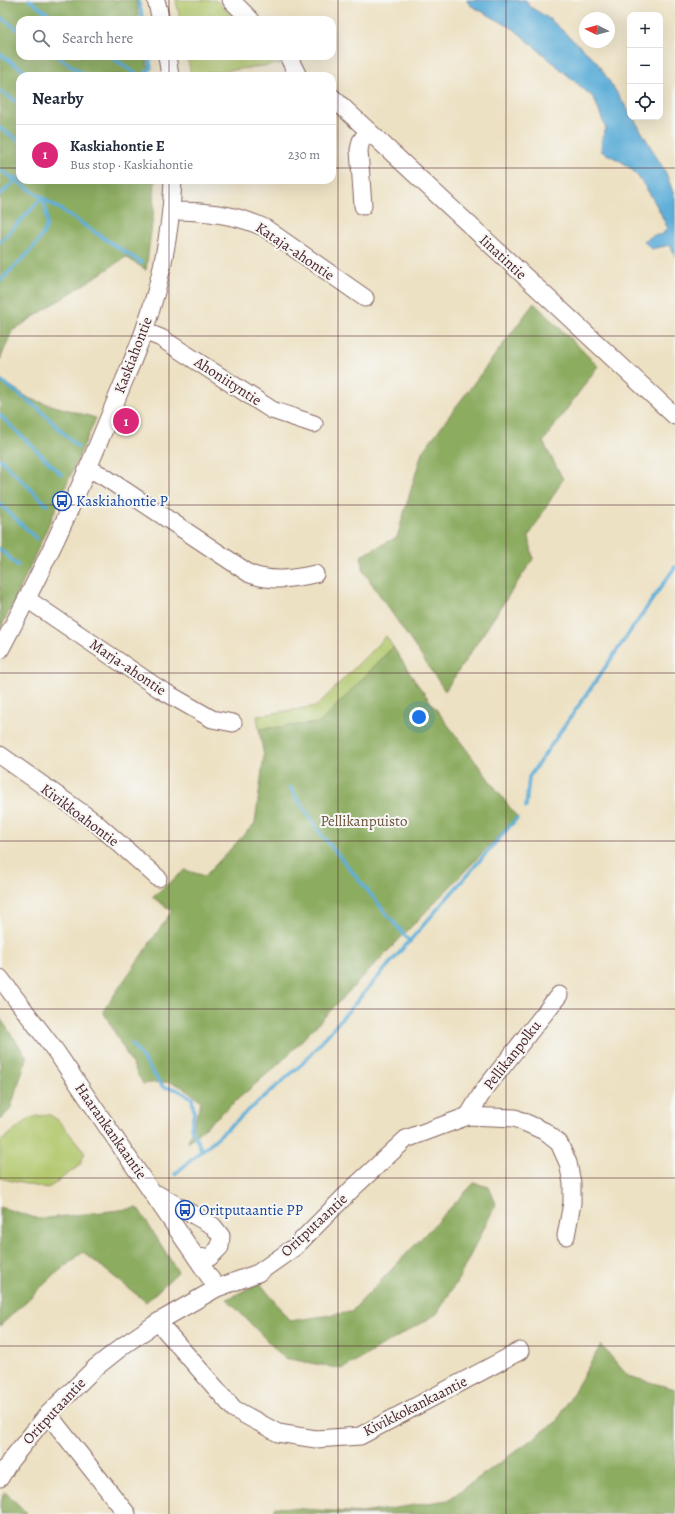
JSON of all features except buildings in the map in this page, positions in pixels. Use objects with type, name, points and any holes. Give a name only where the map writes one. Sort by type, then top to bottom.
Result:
[{"type":"street","points":[[156,0],[160,16]]},
{"type":"street","points":[[231,0],[247,16]]},
{"type":"street","points":[[168,60],[169,72]]},
{"type":"street","points":[[290,60],[296,72]]},
{"type":"street","name":"Iinatintie","points":[[336,101],[675,416]]},
{"type":"street","points":[[363,206],[359,150],[361,141],[368,131]]},
{"type":"street","name":"Kaskiahontie","points":[[0,650],[27,599],[88,468],[144,331],[162,272],[172,211],[173,184]]},
{"type":"street","name":"Kataja-ahontie","points":[[172,211],[236,216],[253,222],[265,228],[365,298]]},
{"type":"street","name":"Ahoniityntie","points":[[144,331],[161,338],[272,410],[314,424]]},
{"type":"street","points":[[88,468],[104,476],[250,574],[262,578],[284,580],[315,574]]},
{"type":"street","name":"Marja-ahontie","points":[[27,599],[158,688],[212,719],[233,723]]},
{"type":"street","name":"Kivikkoahontie","points":[[0,755],[94,822],[158,878]]},
{"type":"street","name":"Haarankankaantie","points":[[0,978],[57,1053],[154,1192],[217,1288]]},
{"type":"street","name":"Pellikanpolku","points":[[468,1116],[484,1090],[559,995]]},
{"type":"street","name":"Oritputaantie","points":[[0,1478],[10,1461],[48,1414],[95,1368],[124,1345],[158,1322],[217,1288],[258,1273],[295,1247],[353,1188],[406,1139],[468,1116],[515,1118],[533,1125],[559,1143],[568,1163],[572,1182],[572,1203],[566,1236]]},
{"type":"street","points":[[154,1192],[213,1226],[221,1236],[220,1246],[210,1257],[197,1258]]},
{"type":"street","name":"Kivikkokankaantie","points":[[158,1322],[234,1409],[278,1433],[316,1439],[360,1436],[520,1351]]},
{"type":"street","points":[[48,1414],[127,1514]]},
{"type":"green space","points":[[0,0],[136,0],[138,16],[16,16],[16,60],[147,60],[149,72],[16,72],[16,184],[155,184],[154,208],[146,270],[126,257],[12,331],[0,360]]},
{"type":"green space","points":[[176,0],[216,0],[232,16],[179,16]]},
{"type":"green space","points":[[188,60],[276,60],[280,64],[215,72],[190,72]]},
{"type":"green space","points":[[534,303],[598,366],[543,442],[563,479],[529,536],[533,559],[445,691],[364,572],[361,556],[397,537],[422,452]]},
{"type":"green space","points":[[0,379],[30,399],[96,418],[15,600],[0,629]]},
{"type":"green space","points":[[386,636],[393,647],[320,723],[259,729],[257,716],[317,706]]},
{"type":"green space","name":"Pellikanpuisto","points":[[393,647],[415,681],[517,817],[281,1062],[188,1142],[201,1101],[175,1084],[162,1082],[143,1084],[103,1011],[172,911],[152,897],[185,870],[205,876],[255,823],[264,756],[259,729],[320,723]]},
{"type":"green space","points":[[0,1018],[27,1057],[10,1110],[0,1120]]},
{"type":"green space","points":[[48,1114],[58,1120],[85,1152],[80,1165],[47,1189],[0,1178],[0,1142],[30,1118]]},
{"type":"green space","points":[[474,1183],[489,1187],[496,1204],[459,1278],[437,1314],[342,1369],[284,1358],[227,1299],[260,1283],[290,1321],[351,1312]]},
{"type":"green space","points":[[0,1207],[39,1219],[138,1208],[178,1272],[146,1302],[83,1252],[54,1275],[0,1326]]},
{"type":"green space","points":[[601,1345],[628,1376],[675,1389],[675,1514],[272,1514],[275,1507],[362,1513],[448,1500],[556,1422]]},
{"type":"green space","points":[[5,1492],[28,1514],[0,1514],[0,1504]]},
{"type":"water","points":[[466,0],[526,0],[529,6],[551,20],[579,46],[579,48],[582,48],[596,61],[627,108],[627,120],[635,120],[666,173],[675,198],[675,256],[670,245],[651,249],[644,241],[654,235],[662,235],[667,228],[652,197],[636,174],[624,164],[601,151],[602,138],[606,129],[594,98],[514,29],[470,5]]},
{"type":"waterway","points":[[29,0],[52,16]]},
{"type":"waterway","points":[[138,0],[142,16]]},
{"type":"waterway","points":[[0,17],[16,28]]},
{"type":"waterway","points":[[0,54],[26,72]]},
{"type":"waterway","points":[[63,60],[80,72]]},
{"type":"waterway","points":[[116,60],[133,72]]},
{"type":"waterway","points":[[146,72],[151,68],[150,60]]},
{"type":"waterway","points":[[0,91],[16,101]]},
{"type":"waterway","points":[[0,128],[16,138]]},
{"type":"waterway","points":[[0,170],[16,180]]},
{"type":"waterway","points":[[0,195],[16,180]]},
{"type":"waterway","points":[[21,184],[142,263]]},
{"type":"waterway","points":[[0,242],[43,197]]},
{"type":"waterway","points":[[0,281],[26,256],[43,234],[47,220],[43,197]]},
{"type":"waterway","points":[[0,380],[39,409],[78,447]]},
{"type":"waterway","points":[[0,415],[61,474]]},
{"type":"waterway","points":[[0,459],[47,505]]},
{"type":"waterway","points":[[0,504],[37,539]]},
{"type":"waterway","points":[[0,549],[18,566]]},
{"type":"waterway","points":[[526,807],[529,777],[675,567]]},
{"type":"waterway","points":[[290,787],[321,834],[410,942]]},
{"type":"waterway","points":[[175,1174],[302,1064],[517,818]]},
{"type":"waterway","points":[[132,1044],[163,1087],[176,1089],[192,1098],[194,1112],[191,1128],[202,1151]]},
{"type":"place","name":"Kaskiahontie E","points":[[126,421]]},
{"type":"place","name":"Kaskiahontie P","points":[[62,501]]},
{"type":"place","name":"Oritputaantie PP","points":[[185,1210]]}]
